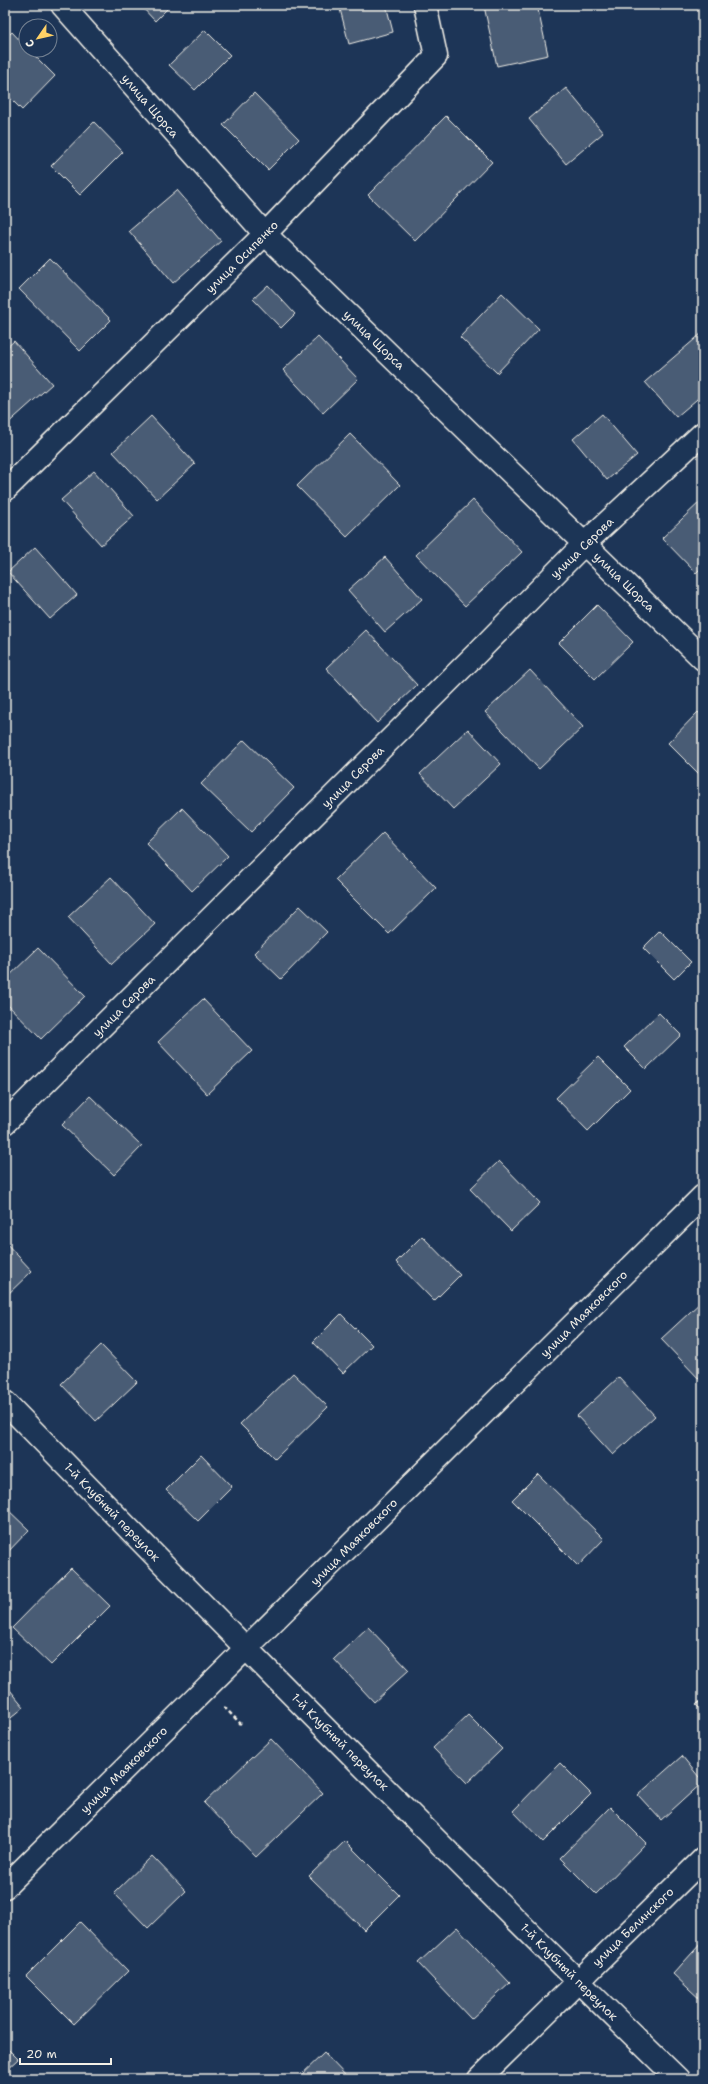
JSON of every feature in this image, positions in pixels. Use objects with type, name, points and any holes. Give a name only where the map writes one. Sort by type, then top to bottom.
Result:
[{"type":"street","name":"улица Щорса","points":[[62,5],[266,234],[703,659]]},
{"type":"street","name":"улица Осипенко","points":[[5,490],[266,234],[436,56],[425,5]]},
{"type":"street","name":"улица Серова","points":[[5,1123],[473,658],[584,544],[703,433]]},
{"type":"street","name":"улица Маяковского","points":[[5,1887],[703,1196]]},
{"type":"street","name":"1-й Клубный переулок","points":[[5,1402],[246,1649],[678,2079]]},
{"type":"street","name":"улица Белинского","points":[[479,2079],[703,1859]]},
{"type":"building","points":[[140,5],[171,5],[155,21]]},
{"type":"building","points":[[339,5],[386,5],[393,32],[349,44]]},
{"type":"building","points":[[537,5],[548,55],[497,66],[484,6]]},
{"type":"building","points":[[205,30],[230,55],[195,90],[169,65]]},
{"type":"building","points":[[12,32],[18,38],[18,58],[37,58],[55,76],[22,110],[5,93],[5,39]]},
{"type":"building","points":[[566,88],[603,133],[566,164],[529,119]]},
{"type":"building","points":[[254,93],[299,139],[268,170],[223,125]]},
{"type":"building","points":[[446,116],[492,162],[415,241],[368,195]]},
{"type":"building","points":[[94,122],[123,152],[80,195],[51,166]]},
{"type":"building","points":[[177,190],[221,241],[173,283],[129,231]]},
{"type":"building","points":[[50,258],[111,320],[80,351],[19,289]]},
{"type":"building","points":[[268,285],[295,314],[281,328],[253,299]]},
{"type":"building","points":[[502,293],[539,329],[497,373],[460,337]]},
{"type":"building","points":[[702,333],[703,394],[676,417],[645,382]]},
{"type":"building","points":[[318,337],[358,379],[323,413],[283,370]]},
{"type":"building","points":[[14,341],[52,384],[5,426],[5,349]]},
{"type":"building","points":[[602,414],[637,455],[607,480],[573,439]]},
{"type":"building","points":[[151,416],[195,464],[157,499],[113,452]]},
{"type":"building","points":[[350,434],[400,485],[347,537],[297,486]]},
{"type":"building","points":[[94,471],[134,516],[101,545],[61,500]]},
{"type":"building","points":[[703,499],[703,566],[696,573],[662,538]]},
{"type":"building","points":[[473,500],[522,552],[465,606],[416,555]]},
{"type":"building","points":[[35,547],[77,595],[50,619],[8,572]]},
{"type":"building","points":[[385,557],[422,599],[385,632],[348,590]]},
{"type":"building","points":[[597,605],[633,642],[595,679],[559,643]]},
{"type":"building","points":[[366,630],[417,685],[377,723],[326,668]]},
{"type":"building","points":[[530,670],[583,727],[539,769],[485,712]]},
{"type":"building","points":[[698,712],[703,717],[703,778],[668,743]]},
{"type":"building","points":[[468,729],[501,764],[453,809],[420,774]]},
{"type":"building","points":[[244,740],[294,788],[251,832],[201,784]]},
{"type":"building","points":[[182,808],[228,856],[192,891],[146,843]]},
{"type":"building","points":[[383,833],[436,888],[389,934],[335,880]]},
{"type":"building","points":[[111,877],[155,924],[112,964],[68,917]]},
{"type":"building","points":[[300,906],[327,932],[281,979],[254,953]]},
{"type":"building","points":[[660,931],[691,962],[674,979],[643,948]]},
{"type":"building","points":[[38,948],[85,996],[41,1039],[5,1002],[5,980]]},
{"type":"building","points":[[203,999],[252,1051],[207,1094],[158,1042]]},
{"type":"building","points":[[659,1013],[681,1035],[646,1069],[624,1047]]},
{"type":"building","points":[[598,1057],[630,1089],[588,1131],[556,1098]]},
{"type":"building","points":[[90,1096],[142,1146],[114,1175],[62,1125]]},
{"type":"building","points":[[499,1161],[540,1203],[511,1231],[470,1189]]},
{"type":"building","points":[[422,1236],[460,1275],[434,1301],[396,1262]]},
{"type":"building","points":[[5,1242],[32,1271],[5,1297]]},
{"type":"building","points":[[703,1300],[703,1379],[701,1381],[661,1339]]},
{"type":"building","points":[[341,1314],[372,1345],[343,1373],[313,1342]]},
{"type":"building","points":[[101,1345],[137,1382],[96,1421],[61,1384]]},
{"type":"building","points":[[293,1373],[328,1407],[275,1459],[240,1424]]},
{"type":"building","points":[[619,1377],[655,1416],[613,1455],[577,1416]]},
{"type":"building","points":[[201,1455],[232,1487],[198,1521],[166,1490]]},
{"type":"building","points":[[538,1474],[604,1539],[578,1566],[512,1500]]},
{"type":"building","points":[[5,1507],[29,1530],[5,1555]]},
{"type":"building","points":[[71,1568],[110,1606],[51,1665],[12,1628]]},
{"type":"building","points":[[368,1627],[409,1670],[374,1702],[334,1659]]},
{"type":"building","points":[[5,1684],[24,1707],[5,1723]]},
{"type":"building","points":[[703,1698],[703,1712],[696,1705]]},
{"type":"building","points":[[468,1715],[502,1749],[467,1783],[433,1748]]},
{"type":"building","points":[[271,1739],[323,1793],[256,1857],[204,1803]]},
{"type":"building","points":[[682,1756],[703,1782],[661,1820],[638,1795]]},
{"type":"building","points":[[560,1763],[591,1794],[543,1842],[513,1811]]},
{"type":"building","points":[[610,1807],[646,1843],[596,1894],[560,1858]]},
{"type":"building","points":[[345,1841],[399,1895],[364,1930],[309,1876]]},
{"type":"building","points":[[152,1856],[186,1891],[148,1928],[114,1893]]},
{"type":"building","points":[[80,1922],[128,1971],[74,2024],[26,1976]]},
{"type":"building","points":[[457,1927],[510,1983],[471,2019],[418,1963]]},
{"type":"building","points":[[703,1941],[703,2002],[673,1974]]},
{"type":"building","points":[[5,2046],[18,2059],[5,2071]]},
{"type":"building","points":[[324,2053],[349,2079],[297,2079]]}]
